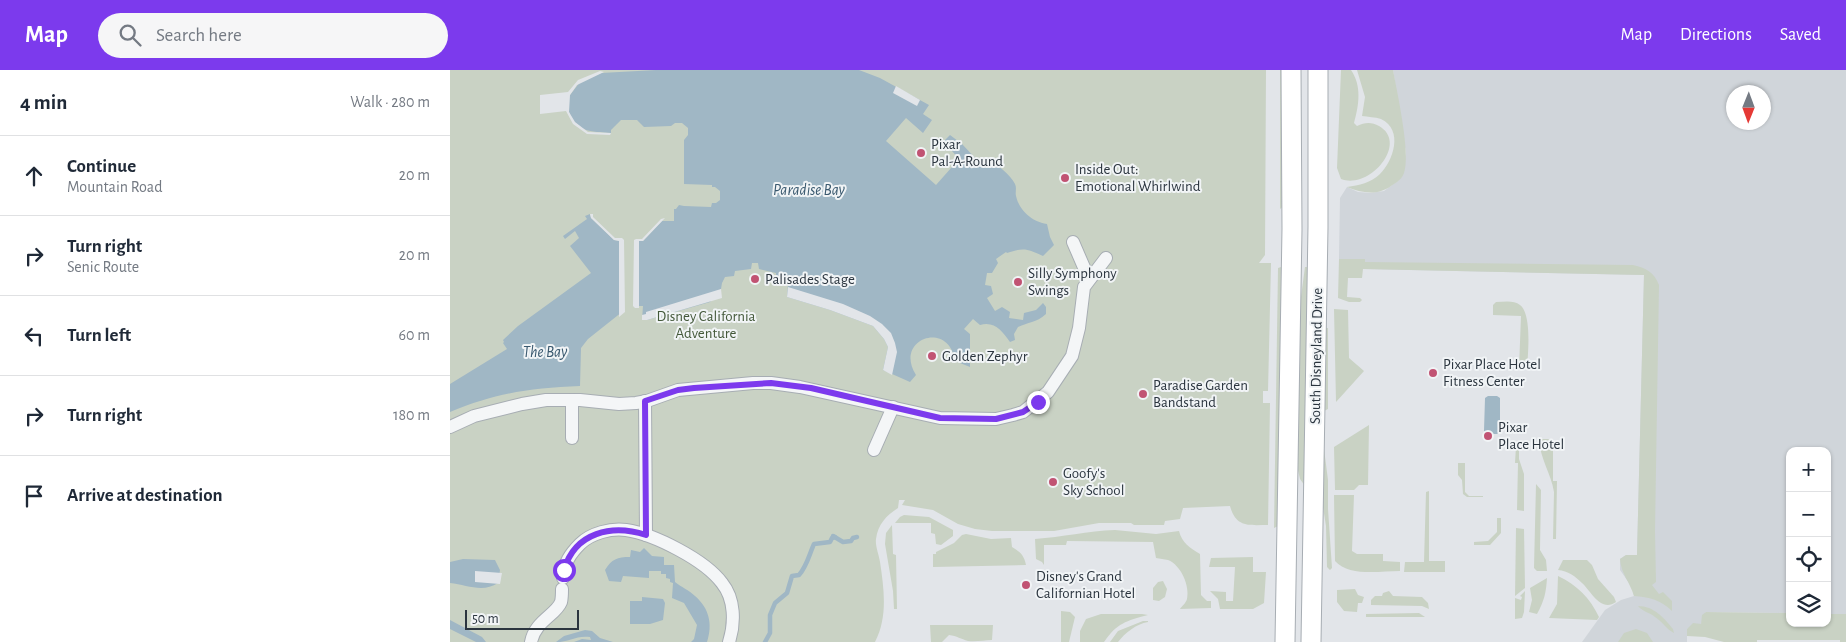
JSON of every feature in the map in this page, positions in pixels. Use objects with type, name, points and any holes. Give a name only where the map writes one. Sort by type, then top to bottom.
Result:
[{"type":"main road","name":"South Disneyland Drive","points":[[1285,642],[1292,229],[1291,70]]},
{"type":"main road","name":"South Disneyland Drive","points":[[1311,642],[1318,227],[1318,70]]},
{"type":"main road","points":[[1292,229],[1318,227]]},
{"type":"street","points":[[1073,242],[1089,279]]},
{"type":"street","points":[[450,426],[474,416],[546,400],[619,404],[645,401],[678,390],[771,383],[811,388],[940,418],[967,420],[996,419],[1023,412],[1048,392],[1072,356],[1079,328],[1084,287],[1106,258]]},
{"type":"street","points":[[572,400],[572,438]]},
{"type":"street","points":[[645,401],[646,535]]},
{"type":"street","points":[[874,450],[893,407]]},
{"type":"street","points":[[531,642],[542,621],[561,602],[568,558],[584,540],[593,535],[611,530],[625,530],[646,535],[697,560],[709,569],[723,584],[728,593],[733,616],[729,642]]},
{"type":"shaded area","points":[[1393,70],[1846,70],[1846,614],[1831,614],[1831,447],[1786,447],[1786,613],[1706,612],[1701,624],[1687,629],[1687,642],[1582,642],[1605,610],[1621,600],[1634,596],[1632,587],[1620,570],[1620,559],[1626,555],[1637,555],[1644,275],[1365,269],[1365,259],[1339,259],[1340,198],[1347,187],[1358,192],[1370,193],[1384,191],[1399,180],[1406,153]]},
{"type":"green space","name":"Disney California Adventure","points":[[450,70],[1266,70],[1265,255],[1259,263],[1271,263],[1268,391],[1263,391],[1263,403],[1270,403],[1268,525],[1249,525],[1240,522],[1230,506],[1183,508],[1180,519],[1165,521],[1164,525],[1099,523],[1054,531],[992,531],[958,524],[933,510],[902,505],[905,500],[899,500],[898,508],[886,517],[876,539],[883,582],[884,603],[882,623],[875,642],[450,642]]},
{"type":"green space","points":[[1280,70],[1285,70],[1284,206],[1280,209]]},
{"type":"green space","points":[[1341,70],[1351,70],[1357,82],[1359,96],[1354,123],[1357,126],[1368,123],[1379,126],[1387,134],[1390,143],[1388,153],[1374,172],[1352,181],[1341,179],[1337,168]]},
{"type":"green space","points":[[1357,70],[1393,70],[1403,123],[1406,152],[1404,173],[1395,184],[1375,192],[1358,191],[1347,187],[1369,182],[1380,174],[1389,161],[1394,146],[1392,130],[1388,124],[1381,119],[1362,116],[1365,97]]},
{"type":"green space","points":[[1339,259],[1365,259],[1365,262],[1633,265],[1646,269],[1652,274],[1659,285],[1655,531],[1656,582],[1652,585],[1659,594],[1663,592],[1672,601],[1672,611],[1664,604],[1654,600],[1634,596],[1622,569],[1620,559],[1626,555],[1637,555],[1644,275],[1363,269],[1362,278],[1348,278],[1347,297],[1360,298],[1362,300],[1360,302],[1349,302],[1338,298]]},
{"type":"green space","points":[[1281,267],[1280,525],[1274,528],[1278,268]]},
{"type":"green space","points":[[1305,267],[1310,267],[1307,332],[1305,486],[1300,479],[1297,466],[1300,304]]},
{"type":"green space","points":[[1496,302],[1515,302],[1524,310],[1528,325],[1527,368],[1519,368],[1521,316],[1493,315],[1493,305]]},
{"type":"green space","points":[[1334,309],[1348,310],[1349,358],[1364,371],[1336,402]]},
{"type":"green space","points":[[1322,328],[1328,328],[1328,409],[1322,412]]},
{"type":"green space","points":[[1369,425],[1368,485],[1359,485],[1354,490],[1335,490],[1334,447]]},
{"type":"green space","points":[[1539,439],[1553,439],[1553,481],[1557,481],[1556,539],[1553,539],[1554,492],[1541,453]]},
{"type":"green space","points":[[1516,446],[1519,447],[1519,459],[1524,474],[1524,511],[1517,510],[1518,463],[1515,463]]},
{"type":"green space","points":[[1324,449],[1328,480],[1332,568],[1330,570],[1327,567],[1326,526],[1323,507]]},
{"type":"green space","points":[[1458,463],[1465,463],[1465,492],[1469,496],[1483,497],[1467,497],[1463,494],[1462,480],[1458,475]]},
{"type":"green space","points":[[1536,484],[1541,490],[1540,550],[1546,560],[1547,571],[1537,571],[1534,568]]},
{"type":"green space","points":[[1429,491],[1429,561],[1445,561],[1445,572],[1404,572],[1405,562],[1424,562],[1426,492]]},
{"type":"green space","points":[[1334,495],[1354,495],[1352,551],[1357,554],[1383,554],[1383,561],[1400,562],[1400,571],[1356,571],[1341,566],[1335,561]]},
{"type":"green space","points":[[904,515],[929,517],[953,530],[953,536],[941,545],[936,544],[935,534],[931,533],[931,523],[895,523]]},
{"type":"green space","points":[[1497,518],[1501,518],[1501,533],[1490,545],[1474,545],[1474,542],[1488,541],[1497,532]]},
{"type":"green space","points":[[892,525],[893,554],[896,555],[897,609],[894,609],[885,544],[886,533]]},
{"type":"green space","points":[[1516,528],[1524,529],[1525,588],[1515,596]]},
{"type":"green space","points":[[1115,530],[1156,534],[1179,531],[1184,542],[1200,554],[1201,595],[1207,601],[1211,601],[1211,608],[1180,609],[1188,594],[1184,577],[1173,563],[1156,558],[1153,542],[1067,541],[1066,545],[1044,545],[1044,565],[1036,559],[1035,539]]},
{"type":"green space","points":[[966,534],[991,539],[1011,538],[1012,547],[1021,554],[1026,565],[933,567],[933,554],[936,554],[936,552],[954,543],[962,535]]},
{"type":"green space","points":[[1253,557],[1253,572],[1266,572],[1264,603],[1253,609],[1220,609],[1218,599],[1210,591],[1226,592],[1226,601],[1233,601],[1235,567],[1209,567],[1211,558]]},
{"type":"green space","points":[[1563,560],[1587,560],[1592,565],[1598,579],[1614,597],[1616,602],[1611,605],[1601,603],[1577,578],[1558,570]]},
{"type":"green space","points":[[1558,576],[1577,588],[1587,598],[1599,617],[1597,620],[1549,618],[1557,604]]},
{"type":"green space","points":[[1547,578],[1544,597],[1537,614],[1529,612],[1532,600],[1530,588]]},
{"type":"green space","points":[[1163,581],[1167,589],[1165,597],[1159,601],[1153,600],[1153,588],[1158,582]]},
{"type":"green space","points":[[1355,589],[1358,595],[1364,597],[1362,603],[1358,603],[1357,612],[1344,611],[1337,602],[1337,590]]},
{"type":"green space","points":[[1389,591],[1393,596],[1422,597],[1428,603],[1429,609],[1422,606],[1371,605],[1371,600],[1375,596],[1382,596],[1383,593]]},
{"type":"green space","points":[[1525,591],[1522,618],[1515,619],[1515,598],[1521,600],[1522,597],[1520,596]]},
{"type":"green space","points":[[1638,606],[1649,608],[1658,613],[1673,629],[1674,633],[1651,614]]},
{"type":"green space","points":[[1061,611],[1070,612],[1075,617],[1069,642],[1061,642]]},
{"type":"green space","points":[[1706,612],[1786,613],[1786,627],[1831,627],[1831,614],[1846,614],[1846,642],[1840,642],[1840,640],[1757,640],[1757,642],[1724,642],[1705,637],[1687,636],[1687,629],[1693,623],[1701,624],[1702,615]]},
{"type":"green space","points":[[1419,613],[1425,617],[1366,617],[1366,614]]},
{"type":"green space","points":[[1101,614],[1148,615],[1118,627],[1104,642],[1080,642],[1080,631],[1086,619]]},
{"type":"green space","points":[[1143,621],[1148,622],[1131,629],[1118,642],[1110,642],[1118,631]]},
{"type":"green space","points":[[930,625],[993,625],[992,640],[968,641],[949,635],[942,642],[931,642]]},
{"type":"green space","points":[[1636,629],[1647,633],[1653,642],[1618,642],[1624,633]]},
{"type":"water","name":"Paradise Bay","points":[[656,70],[859,70],[880,78],[929,105],[923,114],[932,120],[923,133],[906,118],[886,141],[936,185],[959,159],[952,151],[954,148],[951,146],[949,149],[942,143],[950,135],[962,144],[978,161],[989,159],[1013,180],[1020,206],[1031,218],[1047,224],[1054,245],[1043,256],[1030,250],[1022,249],[1006,252],[996,259],[998,263],[992,273],[987,273],[985,285],[991,286],[993,294],[987,298],[995,311],[1002,307],[1010,312],[1009,318],[1023,320],[1024,313],[1036,310],[1043,303],[1046,307],[1046,314],[1035,321],[1018,327],[1014,334],[1015,340],[1010,342],[998,328],[990,324],[980,325],[973,319],[964,329],[970,334],[970,367],[955,361],[951,348],[943,340],[934,337],[925,339],[917,344],[912,352],[911,362],[916,375],[910,382],[883,370],[888,347],[873,326],[787,297],[788,283],[776,277],[776,273],[759,269],[758,263],[752,263],[751,269],[735,271],[734,276],[725,277],[721,289],[710,302],[642,320],[643,306],[636,306],[636,241],[643,241],[662,221],[674,221],[674,209],[679,205],[711,207],[712,203],[720,200],[720,191],[712,187],[712,185],[684,184],[684,140],[688,135],[688,128],[682,123],[675,123],[671,126],[644,127],[637,120],[621,120],[611,130],[611,133],[604,133],[590,131],[579,126],[574,122],[568,108],[541,112],[570,95],[580,82],[601,73]]},
{"type":"water","name":"The Bay","points":[[590,214],[591,218],[614,240],[622,241],[622,312],[588,339],[581,348],[580,386],[545,388],[498,396],[450,412],[450,384],[507,349],[503,340],[518,326],[591,273],[570,246],[579,238],[575,231],[565,239],[563,236],[587,219],[585,216]]},
{"type":"water","points":[[1488,396],[1500,398],[1500,432],[1497,434],[1487,434],[1484,431],[1485,398]]},
{"type":"water","points":[[644,548],[652,556],[664,557],[664,565],[674,565],[675,582],[693,594],[704,606],[710,623],[707,642],[691,642],[694,639],[697,625],[684,603],[672,598],[673,583],[670,582],[670,579],[666,578],[666,574],[661,574],[661,571],[649,571],[649,578],[623,576],[621,582],[609,581],[605,570],[610,563],[618,558],[630,557],[631,550],[640,552]]},
{"type":"water","points":[[463,559],[495,560],[500,570],[498,583],[487,588],[475,588],[450,583],[450,562]]},
{"type":"water","points":[[642,597],[663,599],[665,603],[663,620],[650,624],[630,624],[630,601],[642,601]]},
{"type":"water","points":[[450,620],[482,637],[486,642],[476,642],[450,629]]},
{"type":"water","points":[[585,630],[592,631],[600,638],[613,642],[574,642],[582,639],[591,640],[590,637],[585,637],[556,642],[564,636]]},
{"type":"pier","points":[[600,71],[604,72],[577,85],[570,95],[569,112],[575,122],[588,132],[611,133],[610,135],[587,134],[573,124],[566,111],[540,114],[540,95],[568,92],[578,80]]},
{"type":"pier","points":[[896,86],[920,100],[917,106],[893,93]]},
{"type":"pier","points":[[590,214],[593,214],[593,217],[615,238],[622,238],[624,240],[625,312],[619,317],[619,241],[614,240],[591,218]]},
{"type":"pier","points":[[665,218],[643,241],[639,241],[639,308],[635,308],[633,306],[634,240],[642,239],[661,219]]},
{"type":"pier","points":[[788,287],[843,304],[870,316],[882,324],[891,333],[897,352],[892,375],[883,370],[888,347],[873,326],[787,297]]},
{"type":"pier","points":[[721,289],[722,298],[642,320],[642,315],[646,314],[646,312]]},
{"type":"pier","points":[[475,571],[502,573],[500,584],[475,582]]},
{"type":"waterway","points":[[833,536],[843,542],[851,541],[857,537]]},
{"type":"waterway","points":[[765,642],[770,633],[770,615],[775,603],[787,593],[792,576],[799,575],[802,572],[814,544],[830,542],[835,537]]},
{"type":"place","name":"Pixar Pal-A-Round","points":[[921,153]]},
{"type":"place","name":"Inside Out: Emotional Whirlwind","points":[[1065,178]]},
{"type":"place","name":"Palisades Stage","points":[[755,279]]},
{"type":"place","name":"Silly Symphony Swings","points":[[1018,282]]},
{"type":"place","name":"Golden Zephyr","points":[[932,356]]},
{"type":"place","name":"Pixar Place Hotel Fitness Center","points":[[1433,373]]},
{"type":"place","name":"Paradise Garden Bandstand","points":[[1143,394]]},
{"type":"place","name":"Pixar Place Hotel","points":[[1488,436]]},
{"type":"place","name":"Goofy's Sky School","points":[[1053,482]]},
{"type":"place","name":"Disney's Grand Californian Hotel","points":[[1026,585]]},
{"type":"route","points":[[564,570],[570,554],[584,540],[593,535],[611,530],[625,530],[646,535],[645,401],[678,390],[721,385],[771,383],[811,388],[940,418],[967,420],[996,419],[1013,416],[1038,402]]}]
